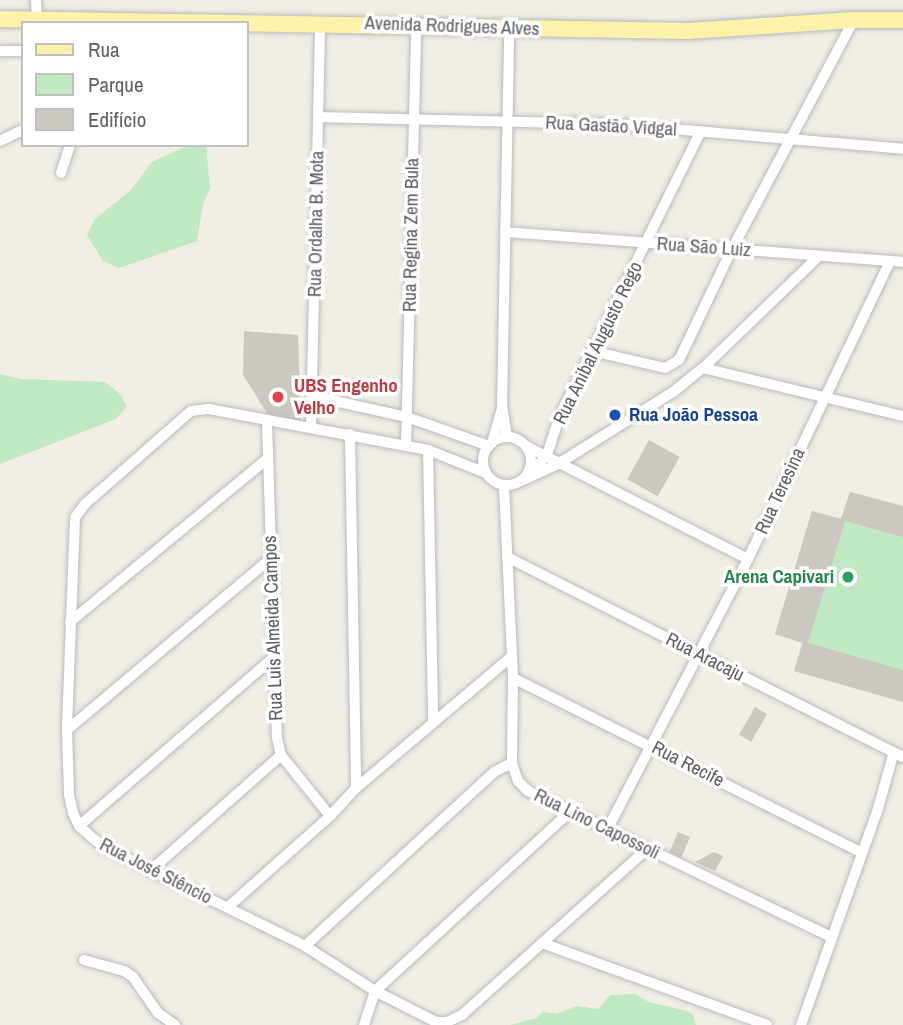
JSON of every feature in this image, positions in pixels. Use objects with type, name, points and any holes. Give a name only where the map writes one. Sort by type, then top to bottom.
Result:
[{"type":"main road","name":"Avenida Rodrigues Alves","points":[[0,19],[226,21]]},
{"type":"main road","name":"Avenida Rodrigues Alves","points":[[248,21],[416,24],[509,30],[688,31],[854,20],[903,20]]},
{"type":"street","points":[[36,0],[37,19]]},
{"type":"street","points":[[592,351],[665,368],[679,360],[732,249],[854,20]]},
{"type":"street","name":"Rua Ordalha B. Mota","points":[[311,427],[320,22]]},
{"type":"street","name":"Rua Regina Zem Bula","points":[[407,446],[416,24]]},
{"type":"street","points":[[507,437],[502,407],[509,30]]},
{"type":"street","points":[[0,51],[21,51]]},
{"type":"street","name":"Rua Gastão Vidgal","points":[[318,117],[614,124],[903,149]]},
{"type":"street","points":[[0,141],[21,131]]},
{"type":"street","name":"Rua Anibal Augusto Rego","points":[[524,478],[547,455],[559,418],[701,131]]},
{"type":"street","points":[[61,173],[68,147]]},
{"type":"street","name":"Rua São Luiz","points":[[505,232],[903,262]]},
{"type":"street","points":[[502,407],[490,445],[484,454],[486,473],[494,481],[504,485],[558,464],[673,391],[703,368],[819,256]]},
{"type":"street","name":"Rua Teresina","points":[[607,830],[748,559],[890,261]]},
{"type":"street","points":[[703,368],[903,416]]},
{"type":"street","points":[[312,396],[407,417],[490,445],[507,437],[518,439],[558,464],[748,559]]},
{"type":"street","name":"Rua José Stêncio","points":[[486,473],[428,450],[311,427],[267,422],[209,409],[191,411],[85,504],[75,518],[67,730],[69,795],[79,826],[102,846],[305,946],[425,1019],[447,1022],[462,1016],[647,849]]},
{"type":"street","name":"Rua Luis Almeida Campos","points":[[267,422],[276,738],[281,755],[330,816]]},
{"type":"street","points":[[350,435],[356,788]]},
{"type":"street","points":[[524,478],[531,456],[526,446]]},
{"type":"street","points":[[428,450],[433,721]]},
{"type":"street","points":[[70,622],[268,458]]},
{"type":"street","points":[[305,946],[494,772],[512,763],[513,678],[504,485]]},
{"type":"street","name":"Rua Aracaju","points":[[507,557],[899,755]]},
{"type":"street","points":[[67,730],[271,558]]},
{"type":"street","points":[[228,907],[330,816],[356,788],[512,656]]},
{"type":"street","points":[[79,826],[272,659]]},
{"type":"street","name":"Rua Recife","points":[[513,678],[862,853]]},
{"type":"street","points":[[150,871],[281,755]]},
{"type":"street","points":[[801,1025],[899,755]]},
{"type":"street","name":"Rua Lino Capossoli","points":[[512,763],[518,781],[528,791],[832,937]]},
{"type":"street","points":[[364,1025],[375,991],[570,811]]},
{"type":"street","points":[[542,943],[767,1025]]},
{"type":"street","points":[[84,960],[124,971],[133,977],[158,1013],[175,1025]]},
{"type":"green space","points":[[206,147],[210,188],[203,204],[197,241],[119,268],[103,261],[87,235],[94,220],[131,190],[152,162],[182,148]]},
{"type":"green space","points":[[0,374],[21,379],[105,382],[119,393],[127,406],[116,419],[0,464]]},
{"type":"green space","name":"Arena Capivari","points":[[850,492],[903,506],[903,702],[794,671],[802,643],[775,634],[812,511],[841,519]]},
{"type":"green space","points":[[635,994],[649,1002],[687,1011],[693,1015],[696,1025],[510,1025],[537,1018],[543,1012],[556,1014],[577,1006],[598,1009],[610,995]]},
{"type":"building","name":"UBS Engenho Velho","points":[[244,331],[298,335],[301,422],[270,418],[243,375]]},
{"type":"building","points":[[649,440],[680,457],[658,496],[627,479]]},
{"type":"building","points":[[850,492],[903,506],[903,537],[845,521],[808,643],[903,670],[903,702],[794,671],[803,643],[775,634],[812,511],[841,519]]},
{"type":"building","points":[[755,707],[767,714],[751,742],[739,735]]},
{"type":"building","points":[[678,832],[690,837],[681,857],[669,852]]},
{"type":"building","points":[[714,852],[723,856],[715,871],[695,862]]},
{"type":"place","name":"UBS Engenho Velho","points":[[278,397]]},
{"type":"place","name":"Rua João Pessoa","points":[[615,415]]},
{"type":"place","name":"Arena Capivari","points":[[848,577]]}]
